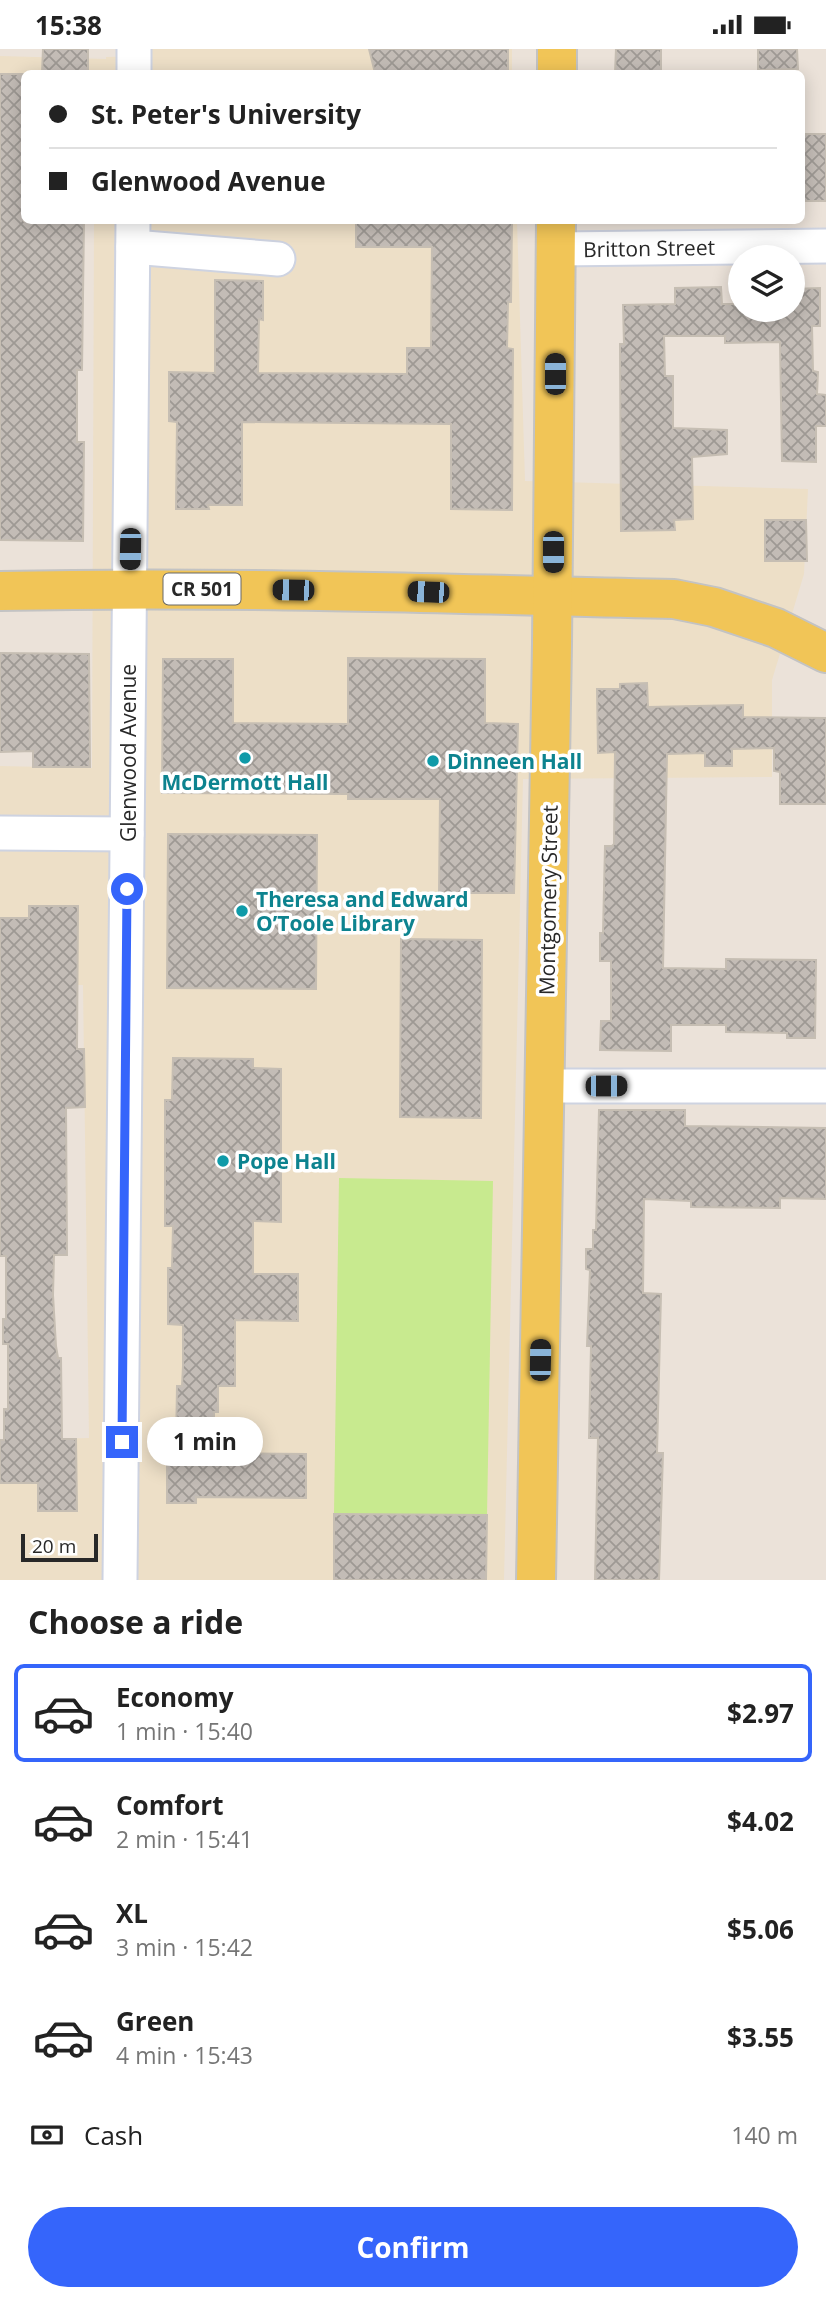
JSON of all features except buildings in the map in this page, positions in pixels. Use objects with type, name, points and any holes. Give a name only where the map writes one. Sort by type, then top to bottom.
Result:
[{"type":"main road","points":[[557,49],[557,70]]},
{"type":"main road","name":"Montgomery Street","points":[[536,1580],[553,596],[556,235]]},
{"type":"main road","name":"CR 501","points":[[0,591],[129,588],[674,599],[714,607],[776,628],[826,653]]},
{"type":"street","points":[[134,49],[134,70]]},
{"type":"street","points":[[133,234],[278,259]]},
{"type":"street","name":"Glenwood Avenue","points":[[120,1580],[133,234]]},
{"type":"street","name":"Britton Street","points":[[556,235],[826,246]]},
{"type":"street","points":[[0,833],[127,834]]},
{"type":"street","points":[[545,1086],[826,1086]]},
{"type":"shaded area","points":[[146,49],[512,49],[512,70],[21,70],[21,206],[0,206],[0,56],[106,59],[145,56]]},
{"type":"shaded area","points":[[94,224],[517,224],[525,481],[808,489],[804,574],[772,680],[772,777],[523,779],[504,1580],[0,1580],[0,1440],[89,1438],[83,985],[0,985],[0,766],[92,768]]},
{"type":"green space","points":[[339,1178],[493,1181],[487,1516],[334,1514]]},
{"type":"place","name":"McDermott Hall","points":[[245,758]]},
{"type":"place","name":"Dinneen Hall","points":[[433,761]]},
{"type":"place","name":"Theresa and Edward O’Toole Library","points":[[242,911]]},
{"type":"place","name":"Pope Hall","points":[[223,1161]]},
{"type":"route","points":[[122,1442],[127,889]]}]
